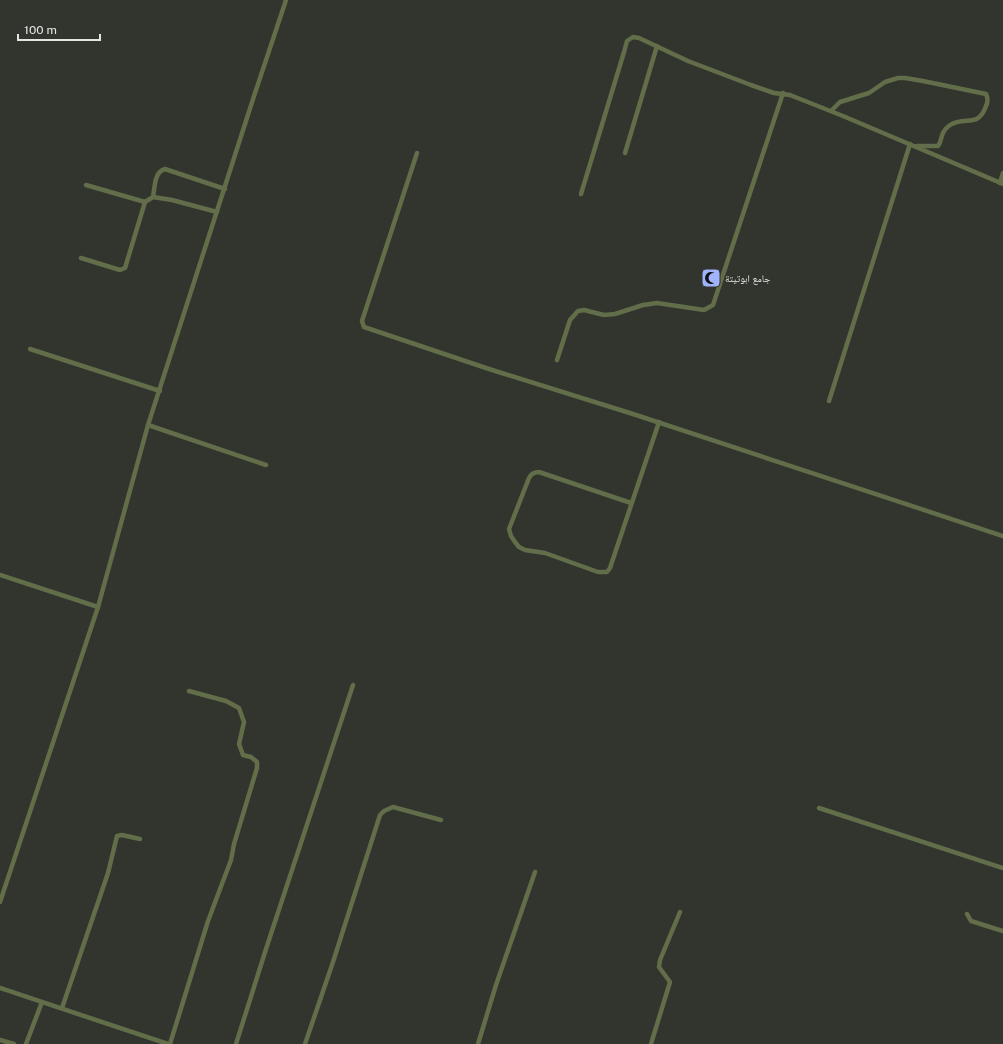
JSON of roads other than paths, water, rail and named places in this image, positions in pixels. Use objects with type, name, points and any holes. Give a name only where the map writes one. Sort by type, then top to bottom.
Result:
[{"type":"street","points":[[0,902],[98,606],[148,425],[286,0]]},
{"type":"street","points":[[581,194],[627,41],[633,37],[657,46],[688,61],[752,85],[774,93],[783,93],[831,111],[1001,183],[1003,172]]},
{"type":"street","points":[[625,152],[657,46]]},
{"type":"street","points":[[831,111],[840,102],[869,93],[885,82],[898,78],[923,81],[986,94],[988,100],[983,113],[979,118],[976,120],[951,124],[942,135],[938,146],[916,147]]},
{"type":"street","points":[[557,360],[570,320],[578,311],[584,310],[604,316],[642,305],[657,303],[704,310],[713,306],[783,93]]},
{"type":"street","points":[[828,401],[910,144]]},
{"type":"street","points":[[417,153],[362,321],[364,327],[489,369],[659,422],[1003,536]]},
{"type":"street","points":[[153,197],[157,175],[160,171],[165,169],[225,189]]},
{"type":"street","points":[[86,185],[145,202]]},
{"type":"street","points":[[81,258],[120,270],[125,268],[145,202],[153,197],[172,200],[217,212]]},
{"type":"street","points":[[30,349],[160,391]]},
{"type":"street","points":[[631,503],[539,472],[535,472],[531,474],[517,507],[509,529],[510,536],[519,547],[525,550],[545,553],[598,572],[607,572],[610,568],[659,422]]},
{"type":"street","points":[[148,425],[266,465]]},
{"type":"street","points":[[0,575],[98,606]]},
{"type":"street","points":[[236,1044],[266,948],[353,685]]},
{"type":"street","points":[[0,988],[169,1044],[208,921],[231,860],[234,844],[257,768],[257,762],[251,757],[243,755],[239,744],[244,722],[238,708],[226,701],[188,691]]},
{"type":"street","points":[[305,1044],[380,815],[384,811],[393,807],[441,820]]},
{"type":"street","points":[[819,808],[1003,868]]},
{"type":"street","points":[[62,1008],[108,873],[116,836],[122,835],[140,839]]},
{"type":"street","points":[[478,1044],[496,985],[535,872]]},
{"type":"street","points":[[650,1044],[670,982],[659,967],[660,960],[680,912]]},
{"type":"street","points":[[967,914],[971,921],[1003,931]]},
{"type":"street","points":[[26,1044],[42,1002]]},
{"type":"street","points":[[0,1040],[14,1044]]},
{"type":"place","name":"جامع ابوتيتة","points":[[711,278]]}]
